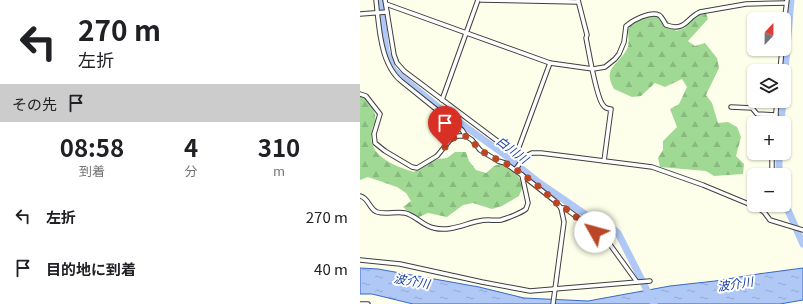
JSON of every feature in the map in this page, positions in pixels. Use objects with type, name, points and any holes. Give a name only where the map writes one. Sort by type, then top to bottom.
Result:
[{"type":"street","points":[[376,0],[387,62],[393,73],[401,81],[455,123],[480,150],[515,169],[555,201],[561,208],[564,222],[553,304]]},
{"type":"street","points":[[442,100],[466,33],[480,0],[578,1],[587,35],[586,38],[600,101],[606,108],[611,110],[604,160]]},
{"type":"street","points":[[523,161],[404,71],[397,63],[394,55],[386,2],[550,63],[593,69],[605,68],[615,59],[624,42],[626,26],[642,16],[657,14],[666,25],[677,28],[684,25],[700,12],[746,4],[787,1],[786,12]]},
{"type":"street","points":[[360,14],[387,12]]},
{"type":"street","points":[[516,155],[550,63]]},
{"type":"street","points":[[360,94],[366,96],[380,114],[374,134],[375,142],[412,168],[416,168],[437,156],[450,140],[457,136],[466,136]]},
{"type":"street","points":[[731,107],[752,108],[757,114],[776,115],[776,108]]},
{"type":"street","points":[[515,169],[526,156],[532,153],[604,160],[652,167],[680,176],[747,203]]},
{"type":"street","points":[[360,196],[365,197],[373,209],[377,212],[408,213],[425,225],[442,230],[451,229],[484,220],[500,220],[526,209],[528,203],[522,175]]},
{"type":"street","points":[[561,208],[565,208],[606,239],[637,282]]},
{"type":"street","points":[[764,212],[770,220],[802,230]]},
{"type":"street","points":[[360,260],[400,264],[530,291],[650,281]]},
{"type":"street","points":[[360,304],[368,304]]},
{"type":"green space","points":[[705,10],[708,19],[688,41],[695,46],[705,43],[717,58],[719,68],[706,95],[712,103],[718,123],[728,122],[737,127],[741,137],[736,156],[744,164],[743,174],[714,176],[706,171],[660,167],[658,158],[663,150],[663,141],[677,127],[670,109],[679,104],[687,87],[682,79],[665,87],[655,83],[641,96],[632,97],[614,89],[611,82],[610,71],[628,47],[628,30],[633,22],[647,15],[662,14],[676,31],[685,28],[696,12]]},
{"type":"green space","points":[[360,97],[367,98],[374,113],[375,122],[372,129],[371,139],[373,147],[391,163],[414,172],[427,163],[438,159],[447,158],[455,152],[466,152],[469,161],[476,170],[486,173],[494,166],[503,163],[513,171],[520,178],[523,186],[519,196],[502,206],[492,209],[473,203],[463,205],[447,217],[428,213],[419,217],[410,213],[403,207],[411,201],[406,193],[397,187],[368,177],[360,180]]},
{"type":"water","name":"波介川","points":[[360,268],[378,269],[479,287],[524,298],[588,301],[670,286],[803,268],[803,300],[780,304],[413,304],[372,294],[360,294]]},
{"type":"waterway","name":"白川川","points":[[380,0],[386,51],[393,70],[438,107],[505,155],[538,182],[595,221],[613,229],[618,233],[654,304]]},
{"type":"waterway","points":[[786,64],[791,0]]},
{"type":"waterway","points":[[782,108],[782,116]]},
{"type":"waterway","points":[[779,160],[779,168]]},
{"type":"waterway","points":[[789,212],[803,244]]},
{"type":"route","points":[[445,147],[450,140],[457,136],[466,136],[472,140],[480,150],[498,161],[505,163],[522,175],[555,201],[561,208],[565,208],[595,232]]}]
